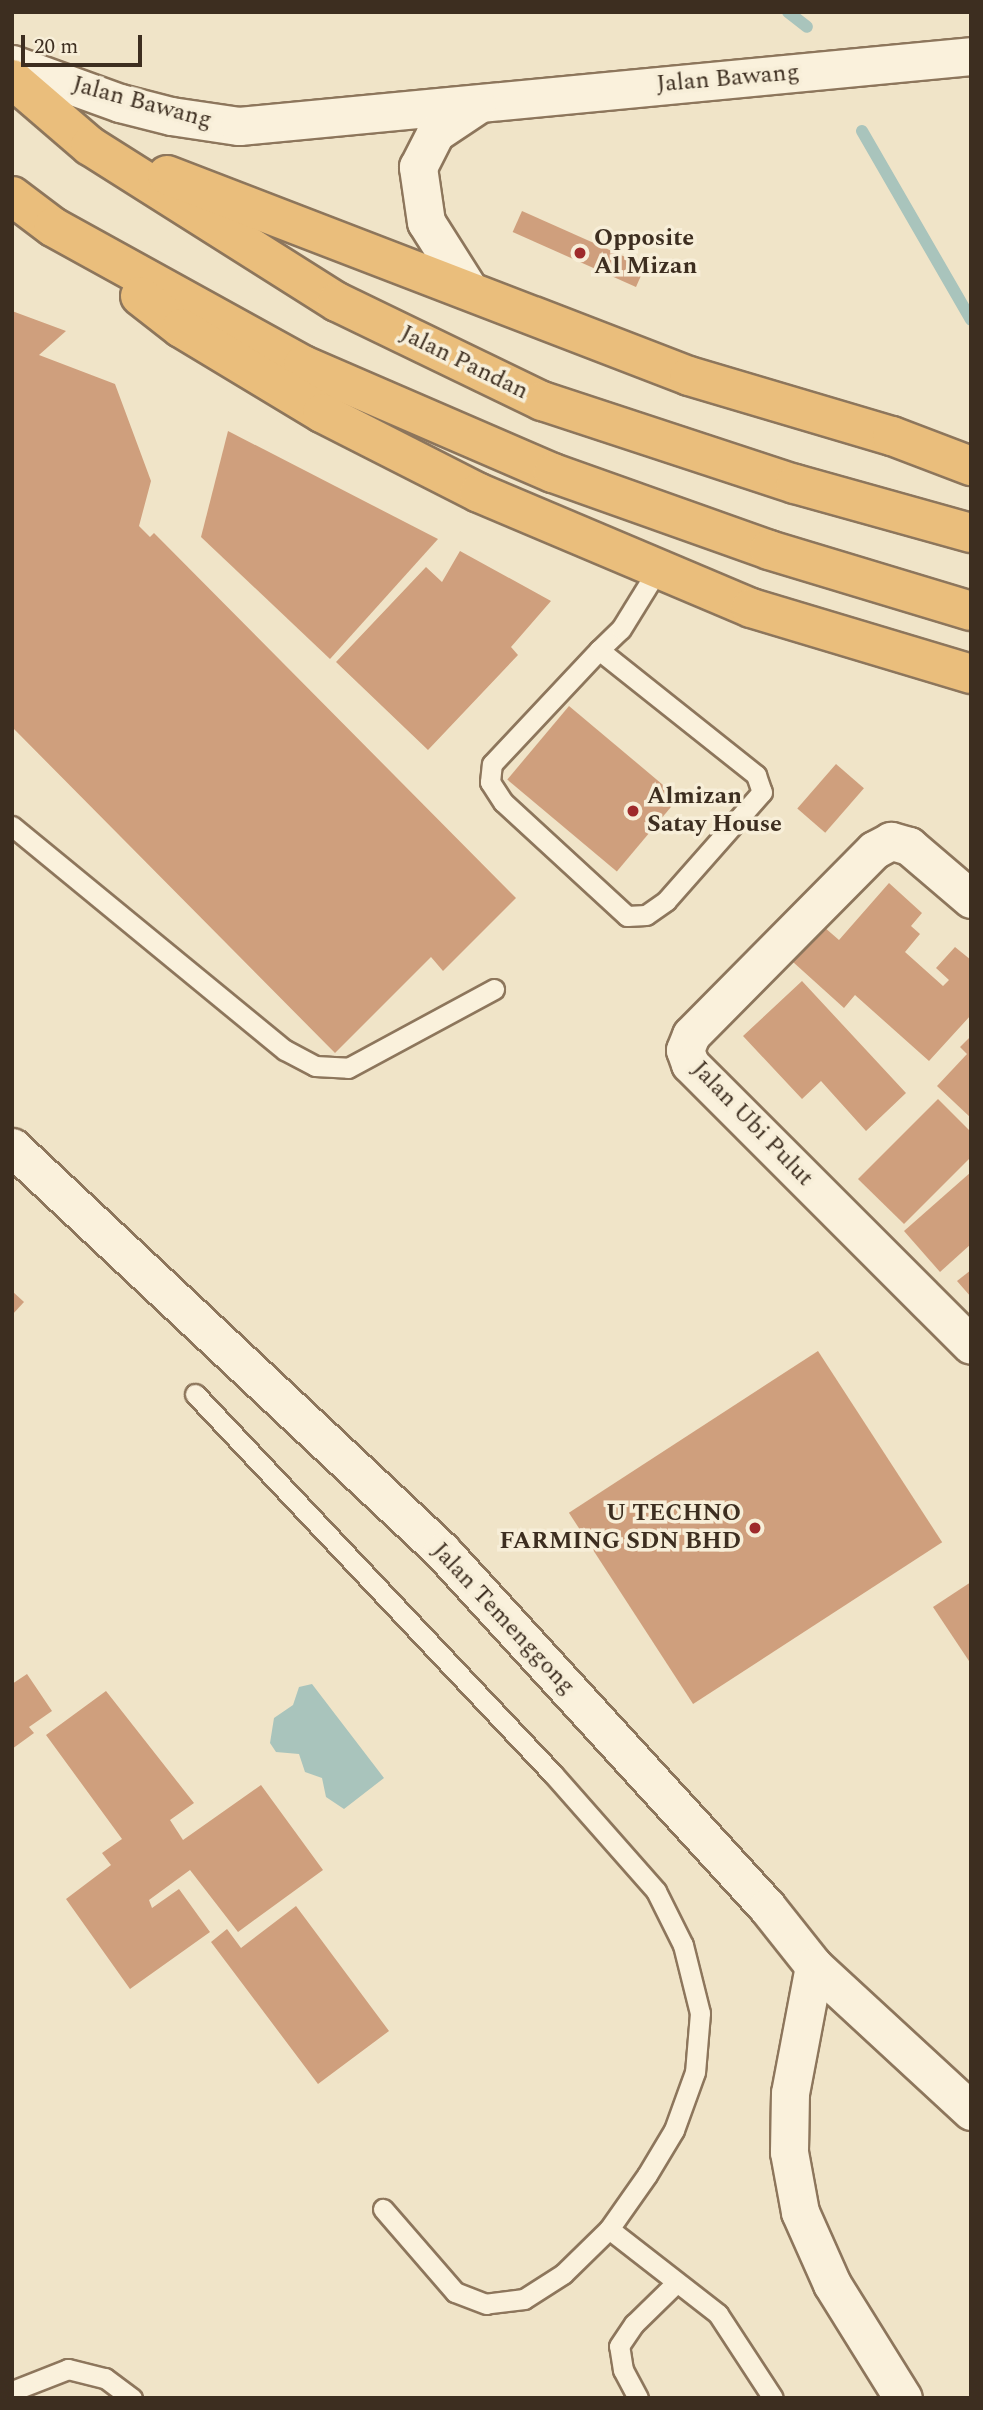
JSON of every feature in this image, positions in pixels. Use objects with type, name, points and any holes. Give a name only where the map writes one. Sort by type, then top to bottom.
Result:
[{"type":"highway","name":"Jalan Pandan","points":[[12,79],[90,146],[337,302],[542,401],[795,484],[971,533]]},
{"type":"highway","points":[[90,146],[689,376],[892,436],[971,466]]},
{"type":"highway","points":[[12,196],[181,328],[322,413],[478,492],[751,608],[971,674]]},
{"type":"highway","points":[[53,227],[303,365],[553,473],[782,554],[971,611]]},
{"type":"highway","points":[[892,436],[971,445]]},
{"type":"street","name":"Jalan Bawang","points":[[12,64],[146,110],[239,126],[971,56]]},
{"type":"street","name":"Jalan Bawang","points":[[469,290],[429,231],[420,199],[418,167],[435,133],[465,110],[484,103]]},
{"type":"street","name":"Jalan Ubi Pulut","points":[[971,899],[909,846],[891,841],[874,850],[691,1035],[685,1050],[690,1064],[971,1345]]},
{"type":"street","name":"Jalan Temenggong","points":[[12,1147],[442,1551],[767,1907],[814,1966],[971,2111]]},
{"type":"street","points":[[814,1966],[790,2093],[789,2152],[800,2212],[832,2284],[903,2398]]},
{"type":"lane","points":[[598,650],[756,775],[762,792],[666,901],[646,915],[627,916],[503,802],[489,782],[492,764],[598,650],[621,629],[658,569]]},
{"type":"lane","points":[[12,826],[285,1050],[315,1066],[348,1068],[494,989]]},
{"type":"lane","points":[[195,1394],[553,1774],[656,1891],[683,1945],[700,2013],[695,2072],[674,2130],[609,2229],[563,2274],[524,2299],[486,2304],[456,2292],[383,2209]]},
{"type":"lane","points":[[609,2229],[718,2314],[773,2398]]},
{"type":"lane","points":[[638,2398],[623,2370],[619,2346],[634,2324],[676,2283]]},
{"type":"lane","points":[[12,2391],[68,2369],[105,2378],[132,2398]]},
{"type":"water","points":[[312,1684],[384,1778],[344,1809],[326,1797],[322,1778],[305,1772],[299,1754],[276,1752],[270,1743],[274,1718],[293,1705],[299,1687]]},
{"type":"building","points":[[522,211],[645,266],[636,287],[513,232]]},
{"type":"building","points":[[12,311],[66,331],[39,355],[115,384],[151,481],[139,526],[150,537],[154,533],[516,898],[443,971],[431,957],[335,1053],[12,727]]},
{"type":"building","points":[[228,431],[438,539],[330,659],[201,537]]},
{"type":"building","points":[[460,551],[551,601],[511,647],[518,655],[428,750],[336,662],[426,567],[442,582]]},
{"type":"building","points":[[569,706],[679,798],[617,871],[507,780]]},
{"type":"building","points":[[836,764],[864,788],[825,833],[797,809]]},
{"type":"building","points":[[889,883],[922,913],[911,926],[920,934],[905,952],[943,986],[949,980],[936,968],[955,947],[971,960],[971,1015],[929,1061],[855,995],[844,1008],[793,962],[824,927],[839,940]]},
{"type":"building","points":[[802,981],[906,1093],[866,1131],[821,1081],[802,1099],[743,1036]]},
{"type":"building","points":[[971,1036],[971,1118],[937,1086],[967,1054],[960,1047]]},
{"type":"building","points":[[938,1099],[971,1132],[971,1157],[904,1224],[858,1179]]},
{"type":"building","points":[[971,1172],[971,1244],[940,1272],[904,1231]]},
{"type":"building","points":[[971,1270],[971,1297],[957,1281]]},
{"type":"building","points":[[12,1291],[24,1302],[12,1315]]},
{"type":"building","name":"U TECHNO FARMING SDN BHD","points":[[818,1351],[942,1542],[693,1704],[569,1513]]},
{"type":"building","points":[[971,1582],[971,1664],[933,1607]]},
{"type":"building","points":[[27,1674],[52,1711],[29,1727],[34,1733],[12,1749],[12,1684]]},
{"type":"building","points":[[106,1691],[194,1803],[170,1820],[183,1840],[261,1785],[323,1870],[238,1932],[190,1870],[149,1900],[152,1908],[179,1889],[210,1932],[130,1989],[66,1899],[111,1865],[102,1853],[122,1839],[46,1735]]},
{"type":"building","points":[[296,1906],[389,2031],[318,2084],[211,1942],[227,1929],[241,1948]]},
{"type":"waterway","points":[[788,12],[807,27]]},
{"type":"waterway","points":[[862,131],[971,320]]},
{"type":"place","name":"Opposite Al Mizan","points":[[580,253]]},
{"type":"place","name":"Almizan Satay House","points":[[633,811]]},
{"type":"place","name":"U TECHNO FARMING SDN BHD","points":[[755,1528]]}]
